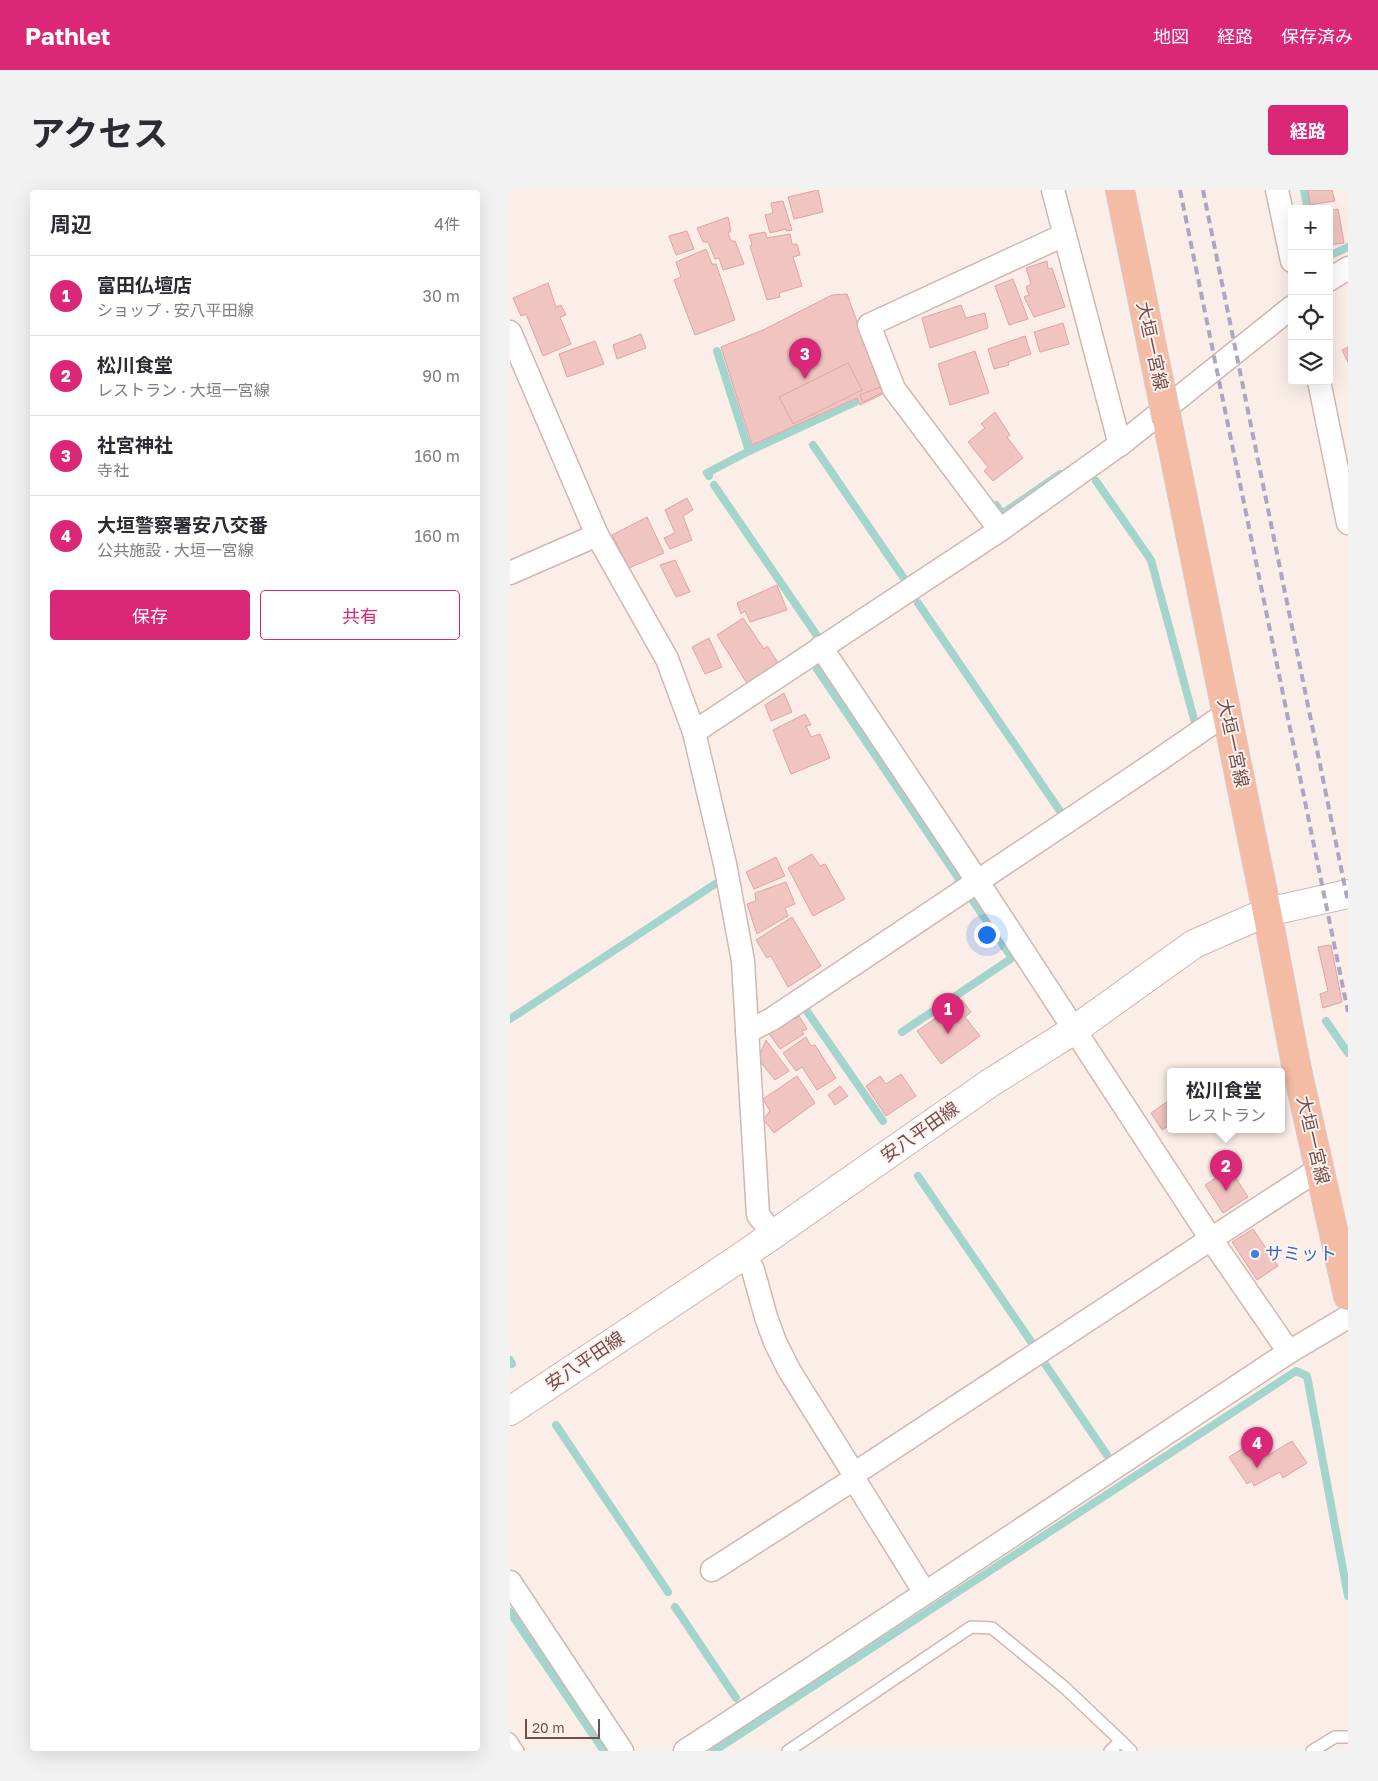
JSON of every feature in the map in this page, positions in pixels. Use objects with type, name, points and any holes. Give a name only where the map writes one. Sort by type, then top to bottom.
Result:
[{"type":"main road","name":"大垣一宮線","points":[[1120,190],[1268,912],[1296,1065],[1348,1296]]},
{"type":"main road","name":"安八平田線","points":[[510,1411],[744,1255],[990,1083],[1074,1030],[1194,944],[1268,912],[1348,894]]},
{"type":"street","points":[[1053,190],[1120,445]]},
{"type":"street","points":[[1277,190],[1290,250]]},
{"type":"street","points":[[1000,530],[894,389],[870,325],[1064,235]]},
{"type":"street","points":[[1333,277],[1348,268]]},
{"type":"street","points":[[694,732],[1000,530],[1120,445],[1288,310]]},
{"type":"street","points":[[510,332],[597,535],[668,659],[694,732],[725,864],[743,961],[758,1215],[773,1234]]},
{"type":"street","points":[[1320,385],[1348,523]]},
{"type":"street","points":[[510,573],[597,535]]},
{"type":"street","points":[[821,647],[978,882],[1211,1238],[1289,1352]]},
{"type":"street","points":[[747,1032],[772,1019],[1227,713]]},
{"type":"street","points":[[712,1570],[1211,1238],[1319,1169]]},
{"type":"street","points":[[744,1255],[753,1270],[766,1317],[775,1342],[789,1370],[925,1593]]},
{"type":"street","points":[[685,1751],[1289,1352],[1348,1317]]},
{"type":"street","points":[[510,1582],[622,1751]]},
{"type":"lane","points":[[788,1751],[971,1627],[992,1628],[1064,1687],[1131,1751]]},
{"type":"lane","points":[[1312,1751],[1335,1737],[1348,1737]]},
{"type":"lane","points":[[510,1739],[518,1751]]},
{"type":"lane","points":[[1110,1751],[1121,1741]]},
{"type":"building","points":[[818,190],[823,212],[794,219],[788,197]]},
{"type":"building","points":[[1308,190],[1332,190],[1335,201],[1310,205]]},
{"type":"building","points":[[783,201],[792,230],[786,231],[786,229],[770,233],[765,215],[773,213],[771,203]]},
{"type":"building","points":[[1338,209],[1344,243],[1333,244],[1333,210]]},
{"type":"building","points":[[728,217],[731,231],[728,233],[731,241],[735,241],[744,264],[723,270],[719,258],[715,259],[708,242],[703,242],[697,228]]},
{"type":"building","points":[[687,231],[694,249],[676,255],[669,236]]},
{"type":"building","points":[[765,232],[767,238],[790,234],[792,244],[797,244],[800,255],[793,257],[802,286],[779,293],[780,297],[767,300],[750,246],[752,245],[749,235]]},
{"type":"building","points":[[706,249],[712,264],[716,264],[735,320],[695,335],[674,280],[681,277],[676,262]]},
{"type":"building","points":[[1047,261],[1048,269],[1052,268],[1065,307],[1034,317],[1024,297],[1029,295],[1026,287],[1031,284],[1026,268]]},
{"type":"building","points":[[1013,279],[1028,319],[1009,325],[995,286]]},
{"type":"building","points":[[548,283],[556,307],[561,305],[566,315],[560,317],[571,344],[543,356],[526,314],[521,316],[513,298]]},
{"type":"building","points":[[847,294],[873,366],[887,392],[860,405],[857,398],[752,445],[721,347],[763,330],[832,295]]},
{"type":"building","points":[[961,305],[966,318],[985,313],[988,328],[930,348],[922,318]]},
{"type":"building","points":[[1063,323],[1069,344],[1040,352],[1034,332]]},
{"type":"building","points":[[641,334],[646,348],[617,359],[613,345]]},
{"type":"building","points":[[1025,336],[1031,354],[1008,362],[1009,365],[994,369],[988,349]]},
{"type":"building","points":[[595,341],[604,364],[567,377],[559,354]]},
{"type":"building","points":[[1348,347],[1348,362],[1342,350]]},
{"type":"building","points":[[975,351],[989,393],[950,405],[938,364]]},
{"type":"building","points":[[848,363],[862,390],[793,424],[779,397]]},
{"type":"building","points":[[880,387],[883,392],[863,402],[860,395]]},
{"type":"building","points":[[995,412],[1010,435],[1007,437],[1023,458],[993,481],[984,471],[988,467],[968,442],[985,428],[981,424]]},
{"type":"building","points":[[687,498],[693,510],[683,516],[692,540],[670,549],[664,538],[675,533],[665,510]]},
{"type":"building","points":[[647,517],[664,553],[629,568],[612,535]]},
{"type":"building","points":[[675,560],[690,592],[676,597],[660,565]]},
{"type":"building","points":[[777,585],[787,610],[750,622],[745,611],[741,614],[737,603]]},
{"type":"building","points":[[743,618],[764,649],[767,646],[779,664],[748,685],[717,635]]},
{"type":"building","points":[[709,638],[722,667],[705,674],[692,647]]},
{"type":"building","points":[[784,693],[792,712],[771,721],[765,705]]},
{"type":"building","points":[[805,714],[811,725],[806,726],[811,737],[820,734],[830,758],[791,774],[773,730]]},
{"type":"building","points":[[812,854],[820,866],[825,864],[845,899],[813,916],[788,868]]},
{"type":"building","points":[[776,857],[785,876],[754,889],[746,872]]},
{"type":"building","points":[[786,882],[795,904],[785,908],[788,916],[757,934],[747,904],[756,901],[755,893]]},
{"type":"building","points":[[792,917],[821,966],[788,987],[771,956],[767,958],[756,940]]},
{"type":"building","points":[[1331,945],[1342,1002],[1323,1008],[1320,994],[1328,991],[1318,947]]},
{"type":"building","points":[[962,1000],[971,1012],[965,1017],[980,1036],[941,1064],[917,1031]]},
{"type":"building","points":[[793,1015],[795,1019],[799,1016],[807,1029],[802,1031],[804,1034],[780,1049],[768,1032]]},
{"type":"building","points":[[806,1037],[811,1046],[815,1045],[836,1078],[817,1090],[802,1067],[796,1071],[783,1053]]},
{"type":"building","points":[[766,1040],[789,1071],[775,1080],[758,1059]]},
{"type":"building","points":[[901,1074],[916,1096],[886,1116],[866,1086],[880,1076],[886,1084]]},
{"type":"building","points":[[797,1076],[815,1103],[774,1133],[763,1119],[770,1111],[763,1099]]},
{"type":"building","points":[[840,1086],[848,1096],[835,1105],[828,1095]]},
{"type":"building","points":[[1167,1102],[1167,1127],[1162,1130],[1151,1113]]},
{"type":"building","points":[[1230,1169],[1248,1197],[1223,1213],[1205,1185]]},
{"type":"building","name":"サミット","points":[[1253,1229],[1278,1266],[1257,1280],[1232,1242]]},
{"type":"building","points":[[1255,1441],[1267,1456],[1292,1441],[1307,1463],[1283,1478],[1280,1472],[1254,1486],[1252,1481],[1247,1484],[1229,1457]]},
{"type":"waterway","points":[[1304,190],[1307,205]]},
{"type":"waterway","points":[[1333,254],[1348,247]]},
{"type":"waterway","points":[[709,476],[707,473],[749,451],[717,351]]},
{"type":"waterway","points":[[749,451],[855,402]]},
{"type":"waterway","points":[[813,445],[903,577]]},
{"type":"waterway","points":[[996,505],[1002,514],[1060,474]]},
{"type":"waterway","points":[[1096,481],[1151,560],[1195,723]]},
{"type":"waterway","points":[[714,485],[820,640]]},
{"type":"waterway","points":[[918,603],[1062,814]]},
{"type":"waterway","points":[[817,669],[961,882],[956,885]]},
{"type":"waterway","points":[[510,1019],[715,884]]},
{"type":"waterway","points":[[902,1032],[1012,958],[971,898]]},
{"type":"waterway","points":[[804,1007],[883,1121]]},
{"type":"waterway","points":[[1326,1021],[1348,1053]]},
{"type":"waterway","points":[[918,1176],[1032,1343]]},
{"type":"waterway","points":[[510,1360],[512,1364]]},
{"type":"waterway","points":[[1043,1361],[1107,1455]]},
{"type":"waterway","points":[[714,1751],[1296,1371],[1307,1376],[1348,1596]]},
{"type":"waterway","points":[[556,1425],[668,1592]]},
{"type":"waterway","points":[[675,1607],[736,1698]]},
{"type":"waterway","points":[[510,1612],[604,1751]]},
{"type":"railway","points":[[1180,190],[1348,1012]]},
{"type":"railway","points":[[1203,190],[1348,902]]},
{"type":"place","name":"社宮神社","points":[[805,379]]},
{"type":"place","name":"富田仏壇店","points":[[948,1034]]},
{"type":"place","name":"松川食堂","points":[[1226,1191]]},
{"type":"place","name":"サミット","points":[[1255,1254]]},
{"type":"place","name":"大垣警察署安八交番","points":[[1257,1468]]}]
